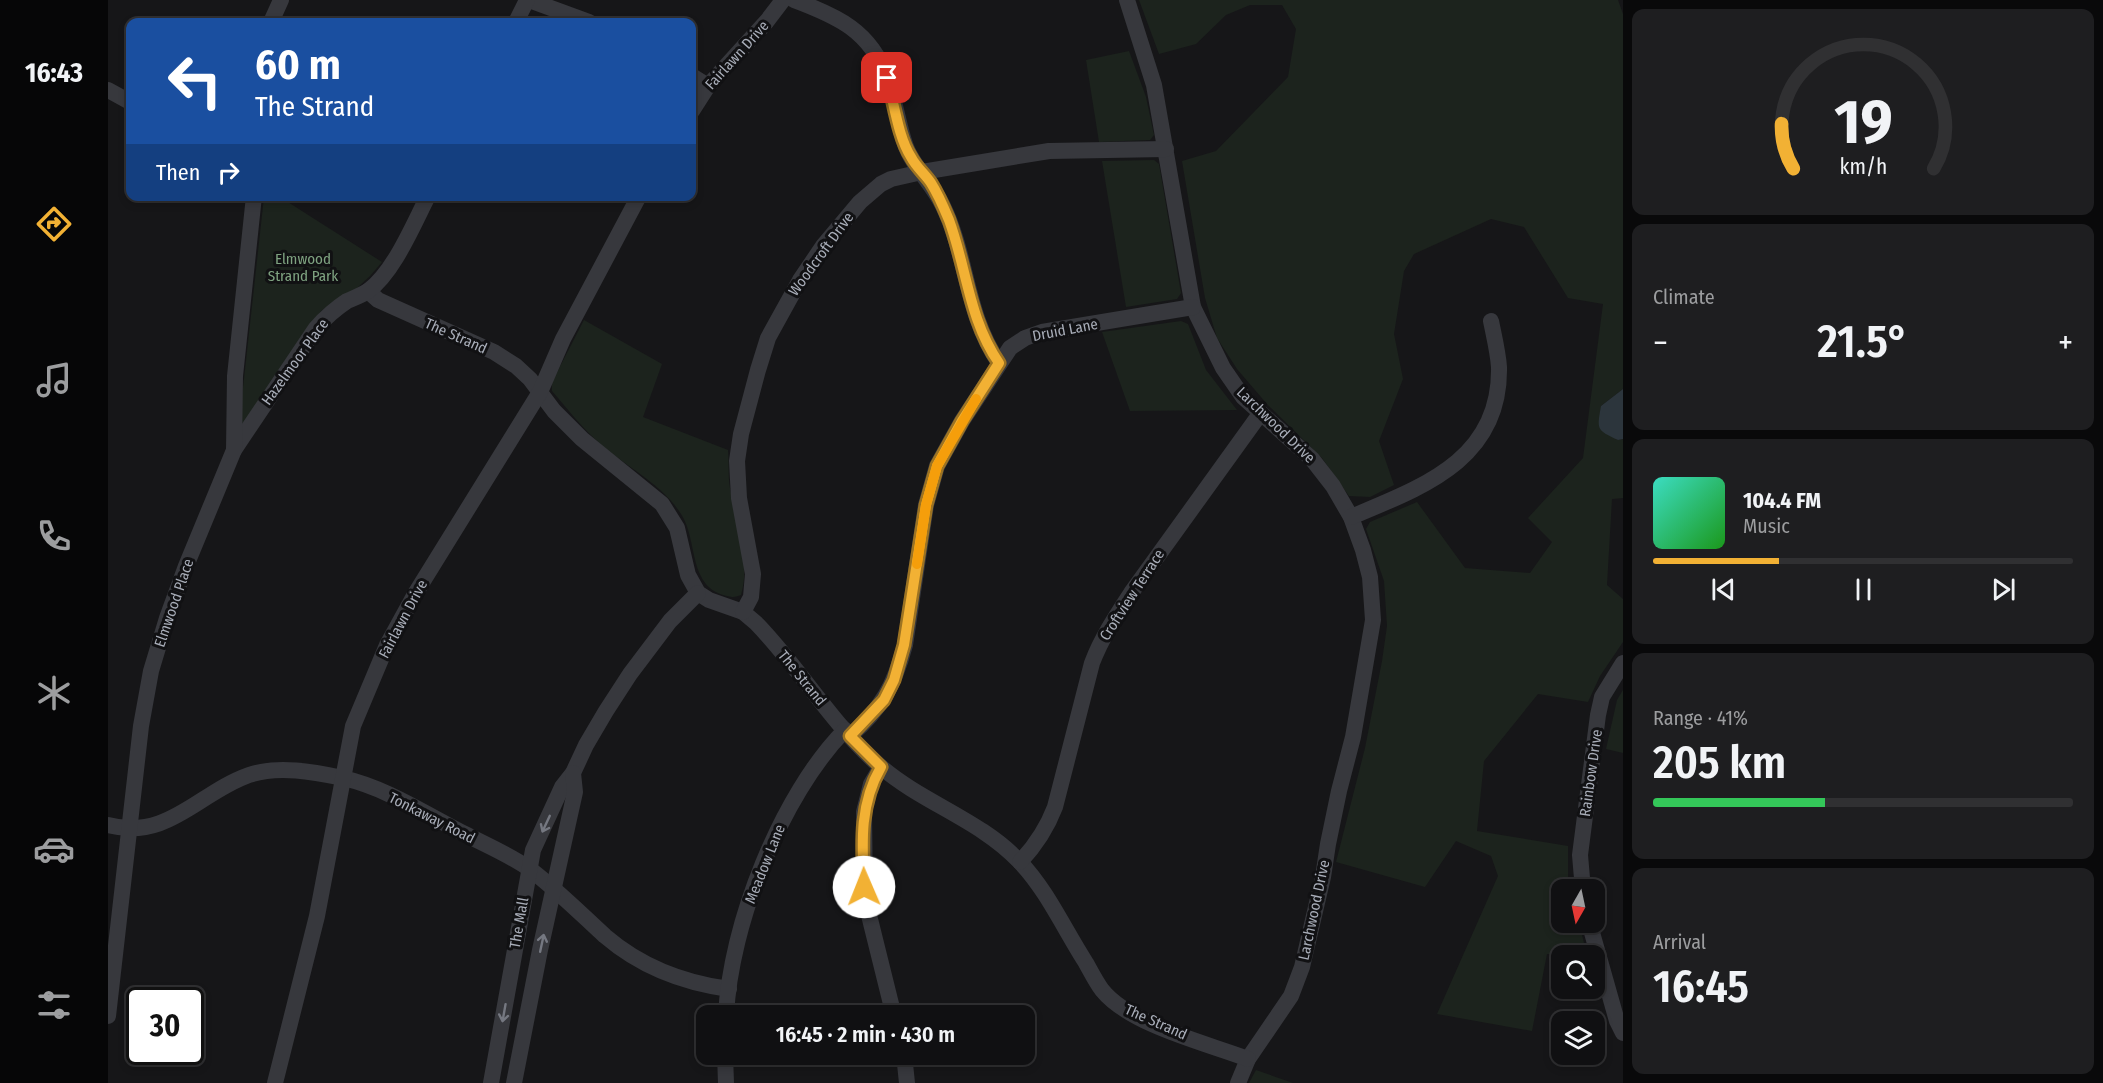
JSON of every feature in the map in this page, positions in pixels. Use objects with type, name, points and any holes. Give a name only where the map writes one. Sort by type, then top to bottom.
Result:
[{"type":"street","points":[[273,18],[281,0]]},
{"type":"street","points":[[518,18],[528,0],[578,18]]},
{"type":"street","name":"Fairlawn Drive","points":[[696,105],[708,86],[783,0]]},
{"type":"street","points":[[794,0],[841,19],[868,43],[878,58],[887,78],[905,146],[911,158],[931,183],[943,206],[956,243],[981,333],[999,363]]},
{"type":"street","name":"Larchwood Drive","points":[[1127,0],[1155,85],[1192,307],[1223,368],[1243,397],[1312,459],[1334,486],[1351,517],[1370,577],[1373,601],[1373,620],[1353,737],[1302,967],[1291,996],[1248,1059],[1238,1083]]},
{"type":"street","points":[[696,78],[708,86]]},
{"type":"street","points":[[108,90],[126,100]]},
{"type":"street","name":"Woodcroft Drive","points":[[743,612],[751,597],[753,574],[739,498],[738,454],[741,434],[768,338],[800,280],[823,246],[860,202],[881,184],[891,179],[922,172],[1049,151],[1166,149]]},
{"type":"street","name":"Elmwood Place","points":[[108,1016],[141,726],[151,671],[186,566],[234,450],[236,376],[254,201]]},
{"type":"street","name":"Hazelmoor Place","points":[[234,450],[316,328],[327,316],[345,303],[368,291],[383,275],[394,260],[425,201]]},
{"type":"street","name":"Fairlawn Drive","points":[[275,1083],[316,916],[353,726],[387,645],[415,594],[540,392],[563,339],[636,201]]},
{"type":"street","name":"The Strand","points":[[368,291],[378,300],[494,352],[516,366],[554,411],[582,439],[662,504],[677,528],[688,574],[698,593],[709,600],[743,612],[767,634],[847,733],[881,767],[899,782],[982,830],[1020,862],[1058,913],[1102,989],[1114,1002],[1145,1020],[1248,1059]]},
{"type":"street","name":"Druid Lane","points":[[847,733],[884,700],[894,680],[904,645],[926,505],[937,466],[962,421],[1010,348],[1025,338],[1042,332],[1192,307]]},
{"type":"street","points":[[1351,517],[1439,477],[1455,465],[1479,437],[1491,412],[1498,379],[1497,352],[1491,321]]},
{"type":"street","name":"Croftview Terrace","points":[[1020,862],[1046,829],[1056,807],[1092,663],[1103,638],[1138,584],[1260,414]]},
{"type":"street","name":"The Mall","points":[[491,1083],[533,850],[562,787],[573,773],[586,745],[630,675],[670,621],[698,593]]},
{"type":"street","name":"Rainbow Drive","points":[[1581,879],[1580,855],[1598,715],[1605,691],[1623,663]]},
{"type":"street","name":"Meadow Lane","points":[[727,1005],[747,908],[773,840],[808,777],[831,744],[847,733]]},
{"type":"street","points":[[881,767],[871,784],[864,813],[865,899],[891,1005]]},
{"type":"street","name":"Tonkaway Road","points":[[108,825],[130,828],[153,827],[168,821],[233,782],[251,774],[292,771],[361,783],[383,792],[529,869],[606,937],[642,962],[693,982],[729,989]]},
{"type":"street","name":"The Mall","points":[[514,1083],[575,792],[573,773]]},
{"type":"street","points":[[1592,933],[1617,1021],[1623,1033]]},
{"type":"street","points":[[726,1065],[726,1083]]},
{"type":"street","points":[[905,1065],[907,1083]]},
{"type":"green space","points":[[1139,0],[1618,0],[1623,14],[1623,389],[1601,406],[1617,440],[1623,439],[1623,498],[1612,499],[1607,585],[1623,599],[1623,642],[1600,676],[1588,702],[1538,694],[1484,761],[1477,831],[1568,846],[1568,879],[1551,879],[1551,933],[1582,933],[1584,945],[1551,945],[1551,954],[1547,954],[1532,1031],[1437,1014],[1498,876],[1491,856],[1456,841],[1425,887],[1336,862],[1365,748],[1387,626],[1384,581],[1366,529],[1370,522],[1417,502],[1465,568],[1530,573],[1552,542],[1528,518],[1583,458],[1603,304],[1568,298],[1524,227],[1491,219],[1414,254],[1404,271],[1394,334],[1403,379],[1379,441],[1394,485],[1370,497],[1349,496],[1322,458],[1267,404],[1237,369],[1217,338],[1205,298],[1182,161],[1216,151],[1288,77],[1296,29],[1282,5],[1250,5],[1226,15],[1196,44],[1159,54]]},
{"type":"green space","points":[[1129,51],[1146,97],[1154,135],[1150,140],[1099,142],[1086,60]]},
{"type":"green space","points":[[1154,160],[1159,164],[1181,293],[1177,299],[1126,307],[1102,161]]},
{"type":"green space","name":"Elmwood Strand Park","points":[[264,201],[286,201],[382,262],[357,288],[321,311],[243,426],[239,424]]},
{"type":"green space","points":[[584,320],[662,364],[643,417],[728,450],[730,488],[742,542],[744,582],[741,595],[732,597],[723,595],[704,581],[695,560],[686,524],[673,503],[663,492],[595,439],[552,391],[552,382]]},
{"type":"green space","points":[[1181,321],[1188,324],[1206,370],[1237,410],[1130,411],[1102,332]]},
{"type":"green space","points":[[1623,690],[1623,753],[1606,749],[1617,700]]},
{"type":"green space","points":[[1256,1070],[1293,1083],[1249,1083]]},
{"type":"shaded area","points":[[1623,389],[1623,439],[1618,440],[1602,431],[1599,420],[1601,406]]},
{"type":"slow traffic","points":[[917,564],[926,505],[937,466],[976,399]]},
{"type":"route","points":[[864,887],[864,813],[871,784],[881,767],[850,736],[861,727],[884,700],[894,680],[904,645],[926,505],[937,466],[999,363],[981,333],[950,222],[931,183],[911,158],[905,146],[887,78]]}]
